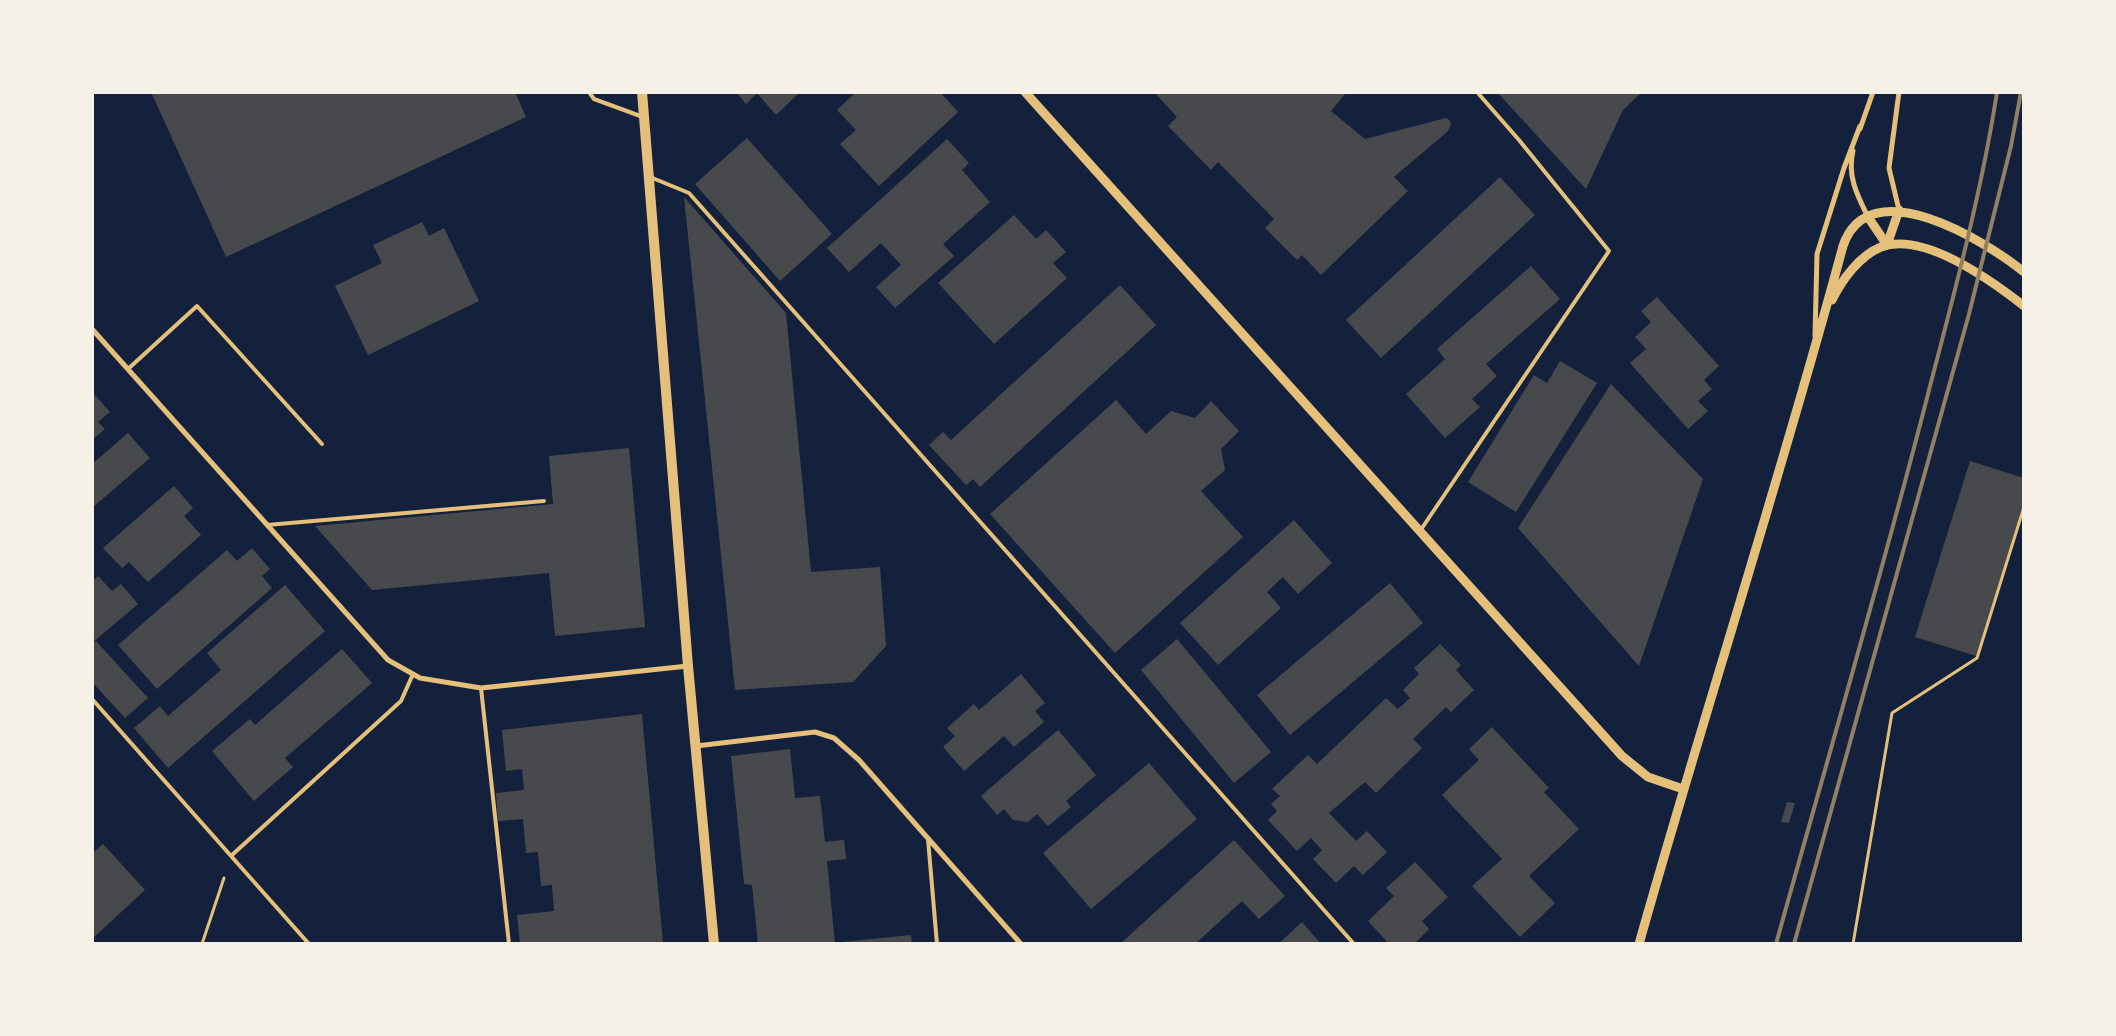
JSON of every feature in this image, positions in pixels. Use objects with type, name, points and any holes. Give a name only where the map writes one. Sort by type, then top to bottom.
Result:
[{"type":"main road","points":[[642,92],[688,666],[714,944]]},
{"type":"street","points":[[1025,92],[1626,760],[1654,780],[1683,789]]},
{"type":"street","points":[[1815,347],[1817,254],[1844,168],[1873,92]]},
{"type":"street","points":[[1887,246],[1900,210],[1889,168],[1898,92]]},
{"type":"street","points":[[1860,126],[1850,167],[1855,190],[1868,217],[1887,246]]},
{"type":"street","points":[[1639,944],[1846,238],[1851,229],[1868,217],[1883,212],[1900,210],[1924,216],[1941,223],[1995,253],[2024,272]]},
{"type":"street","points":[[1824,316],[1835,293],[1848,274],[1868,255],[1887,246],[1906,245],[1958,262],[1989,279],[2024,306]]},
{"type":"street","points":[[92,329],[388,660],[420,678],[482,688],[688,666]]},
{"type":"street","points":[[695,746],[815,732],[834,738],[859,760],[1021,944]]},
{"type":"lane","points":[[589,92],[594,99],[645,117]]},
{"type":"lane","points":[[1420,531],[1609,251],[1519,140],[1477,92]]},
{"type":"lane","points":[[650,177],[689,193],[1354,944]]},
{"type":"lane","points":[[128,369],[197,306],[322,444]]},
{"type":"lane","points":[[268,525],[544,500]]},
{"type":"lane","points":[[232,855],[401,701],[413,674]]},
{"type":"lane","points":[[482,688],[509,944]]},
{"type":"lane","points":[[92,699],[309,944]]},
{"type":"lane","points":[[928,838],[937,944]]},
{"type":"path","points":[[1853,944],[1892,713],[1977,658],[2024,507]]},
{"type":"path","points":[[202,944],[232,855]]},
{"type":"building","points":[[151,92],[515,92],[526,117],[226,257]]},
{"type":"building","points":[[736,92],[800,92],[776,115],[757,93],[746,104]]},
{"type":"building","points":[[856,92],[940,92],[958,112],[879,186],[840,144],[856,130],[837,110]]},
{"type":"building","points":[[1154,92],[1342,92],[1345,94],[1331,111],[1365,139],[1446,118],[1450,121],[1451,125],[1447,132],[1394,177],[1408,191],[1321,275],[1302,255],[1297,260],[1265,228],[1274,219],[1218,162],[1211,170],[1168,126],[1177,117]]},
{"type":"building","points":[[1497,92],[1642,92],[1623,110],[1586,189]]},
{"type":"building","points":[[747,138],[832,234],[780,281],[695,184]]},
{"type":"building","points":[[947,139],[969,163],[962,170],[990,202],[943,244],[954,256],[895,308],[876,287],[901,265],[881,243],[849,272],[827,248]]},
{"type":"building","points":[[1500,177],[1535,215],[1381,358],[1346,320]]},
{"type":"building","points":[[684,197],[786,313],[811,572],[880,567],[886,646],[853,682],[735,690]]},
{"type":"building","points":[[1014,215],[1036,239],[1046,230],[1066,252],[1053,263],[1067,278],[994,344],[938,283]]},
{"type":"building","points":[[422,222],[429,236],[444,228],[479,301],[368,355],[335,286],[382,263],[373,245]]},
{"type":"building","points":[[1531,266],[1560,299],[1486,364],[1497,376],[1472,399],[1480,407],[1445,438],[1406,394],[1445,359],[1437,349]]},
{"type":"building","points":[[1120,285],[1156,325],[980,487],[973,479],[966,485],[929,445],[943,432],[951,440]]},
{"type":"building","points":[[1657,297],[1719,366],[1704,380],[1712,389],[1698,401],[1708,411],[1688,429],[1630,363],[1646,349],[1635,337],[1651,322],[1641,311]]},
{"type":"building","points":[[1560,361],[1597,383],[1516,512],[1468,482],[1534,375],[1547,383]]},
{"type":"building","points":[[1611,384],[1703,479],[1639,666],[1518,528]]},
{"type":"building","points":[[92,392],[110,412],[98,422],[105,429],[92,440]]},
{"type":"building","points":[[1116,400],[1146,434],[1171,411],[1195,418],[1211,401],[1239,431],[1221,449],[1225,470],[1201,491],[1243,537],[1115,653],[990,514]]},
{"type":"building","points":[[128,433],[150,458],[92,508],[92,464]]},
{"type":"building","points":[[629,448],[645,627],[555,636],[549,573],[372,590],[315,526],[553,504],[549,456]]},
{"type":"building","points":[[1970,461],[2024,478],[2024,503],[1976,656],[1915,637]]},
{"type":"building","points":[[174,486],[193,508],[184,516],[201,535],[148,582],[129,562],[122,568],[103,548]]},
{"type":"building","points":[[1294,520],[1332,563],[1298,594],[1283,577],[1267,592],[1281,608],[1218,665],[1180,623]]},
{"type":"building","points":[[252,548],[270,569],[262,576],[272,588],[157,689],[118,645],[227,550],[237,561]]},
{"type":"building","points":[[98,576],[112,591],[121,584],[138,604],[92,643],[92,582]]},
{"type":"building","points":[[1390,583],[1423,623],[1290,735],[1257,695]]},
{"type":"building","points":[[285,585],[325,631],[168,768],[134,728],[160,706],[168,716],[221,670],[207,653]]},
{"type":"building","points":[[1177,639],[1271,752],[1234,783],[1141,670]]},
{"type":"building","points":[[96,641],[148,698],[125,718],[92,682],[92,644]]},
{"type":"building","points":[[1440,644],[1461,665],[1456,670],[1474,690],[1451,712],[1446,707],[1413,739],[1422,748],[1376,793],[1365,782],[1329,813],[1356,841],[1367,831],[1387,852],[1363,875],[1354,866],[1336,883],[1313,859],[1322,850],[1311,838],[1297,851],[1268,820],[1277,811],[1271,804],[1280,796],[1272,789],[1308,755],[1317,764],[1386,698],[1398,709],[1410,698],[1403,690],[1419,674],[1414,668]]},
{"type":"building","points":[[342,649],[372,683],[285,758],[293,767],[254,801],[212,751],[250,719],[255,725]]},
{"type":"building","points":[[1021,674],[1045,703],[1035,711],[1044,722],[1014,747],[1004,736],[964,771],[943,747],[955,736],[947,728],[974,704],[979,710]]},
{"type":"building","points":[[642,714],[663,944],[520,944],[517,915],[554,911],[552,885],[541,886],[538,852],[526,853],[523,819],[498,821],[496,793],[524,790],[522,769],[506,771],[502,730]]},
{"type":"building","points":[[1492,727],[1549,788],[1544,792],[1579,829],[1529,876],[1555,903],[1520,937],[1472,886],[1502,859],[1442,795],[1479,760],[1469,749]]},
{"type":"building","points":[[1058,730],[1096,775],[1066,801],[1071,807],[1048,826],[1037,814],[1028,822],[1013,820],[1004,809],[997,815],[981,796]]},
{"type":"building","points":[[790,749],[795,798],[820,796],[825,842],[844,840],[846,859],[827,861],[835,944],[758,944],[752,885],[744,884],[731,756]]},
{"type":"building","points":[[1149,763],[1197,819],[1091,909],[1043,853]]},
{"type":"building","points":[[1787,802],[1795,803],[1789,823],[1781,822]]},
{"type":"building","points":[[1234,840],[1285,896],[1259,919],[1242,901],[1195,944],[1120,944]]},
{"type":"building","points":[[103,844],[145,890],[92,939],[92,854]]},
{"type":"building","points":[[1415,862],[1448,897],[1422,921],[1429,929],[1414,944],[1389,944],[1368,921],[1394,896],[1386,888]]},
{"type":"building","points":[[1302,922],[1321,944],[1278,944]]},
{"type":"building","points":[[911,935],[912,944],[842,944],[842,942]]},
{"type":"railway","points":[[1776,944],[1892,532],[1948,319],[1983,169],[1997,92]]},
{"type":"railway","points":[[1794,944],[1969,314],[2011,146],[2021,92]]}]
